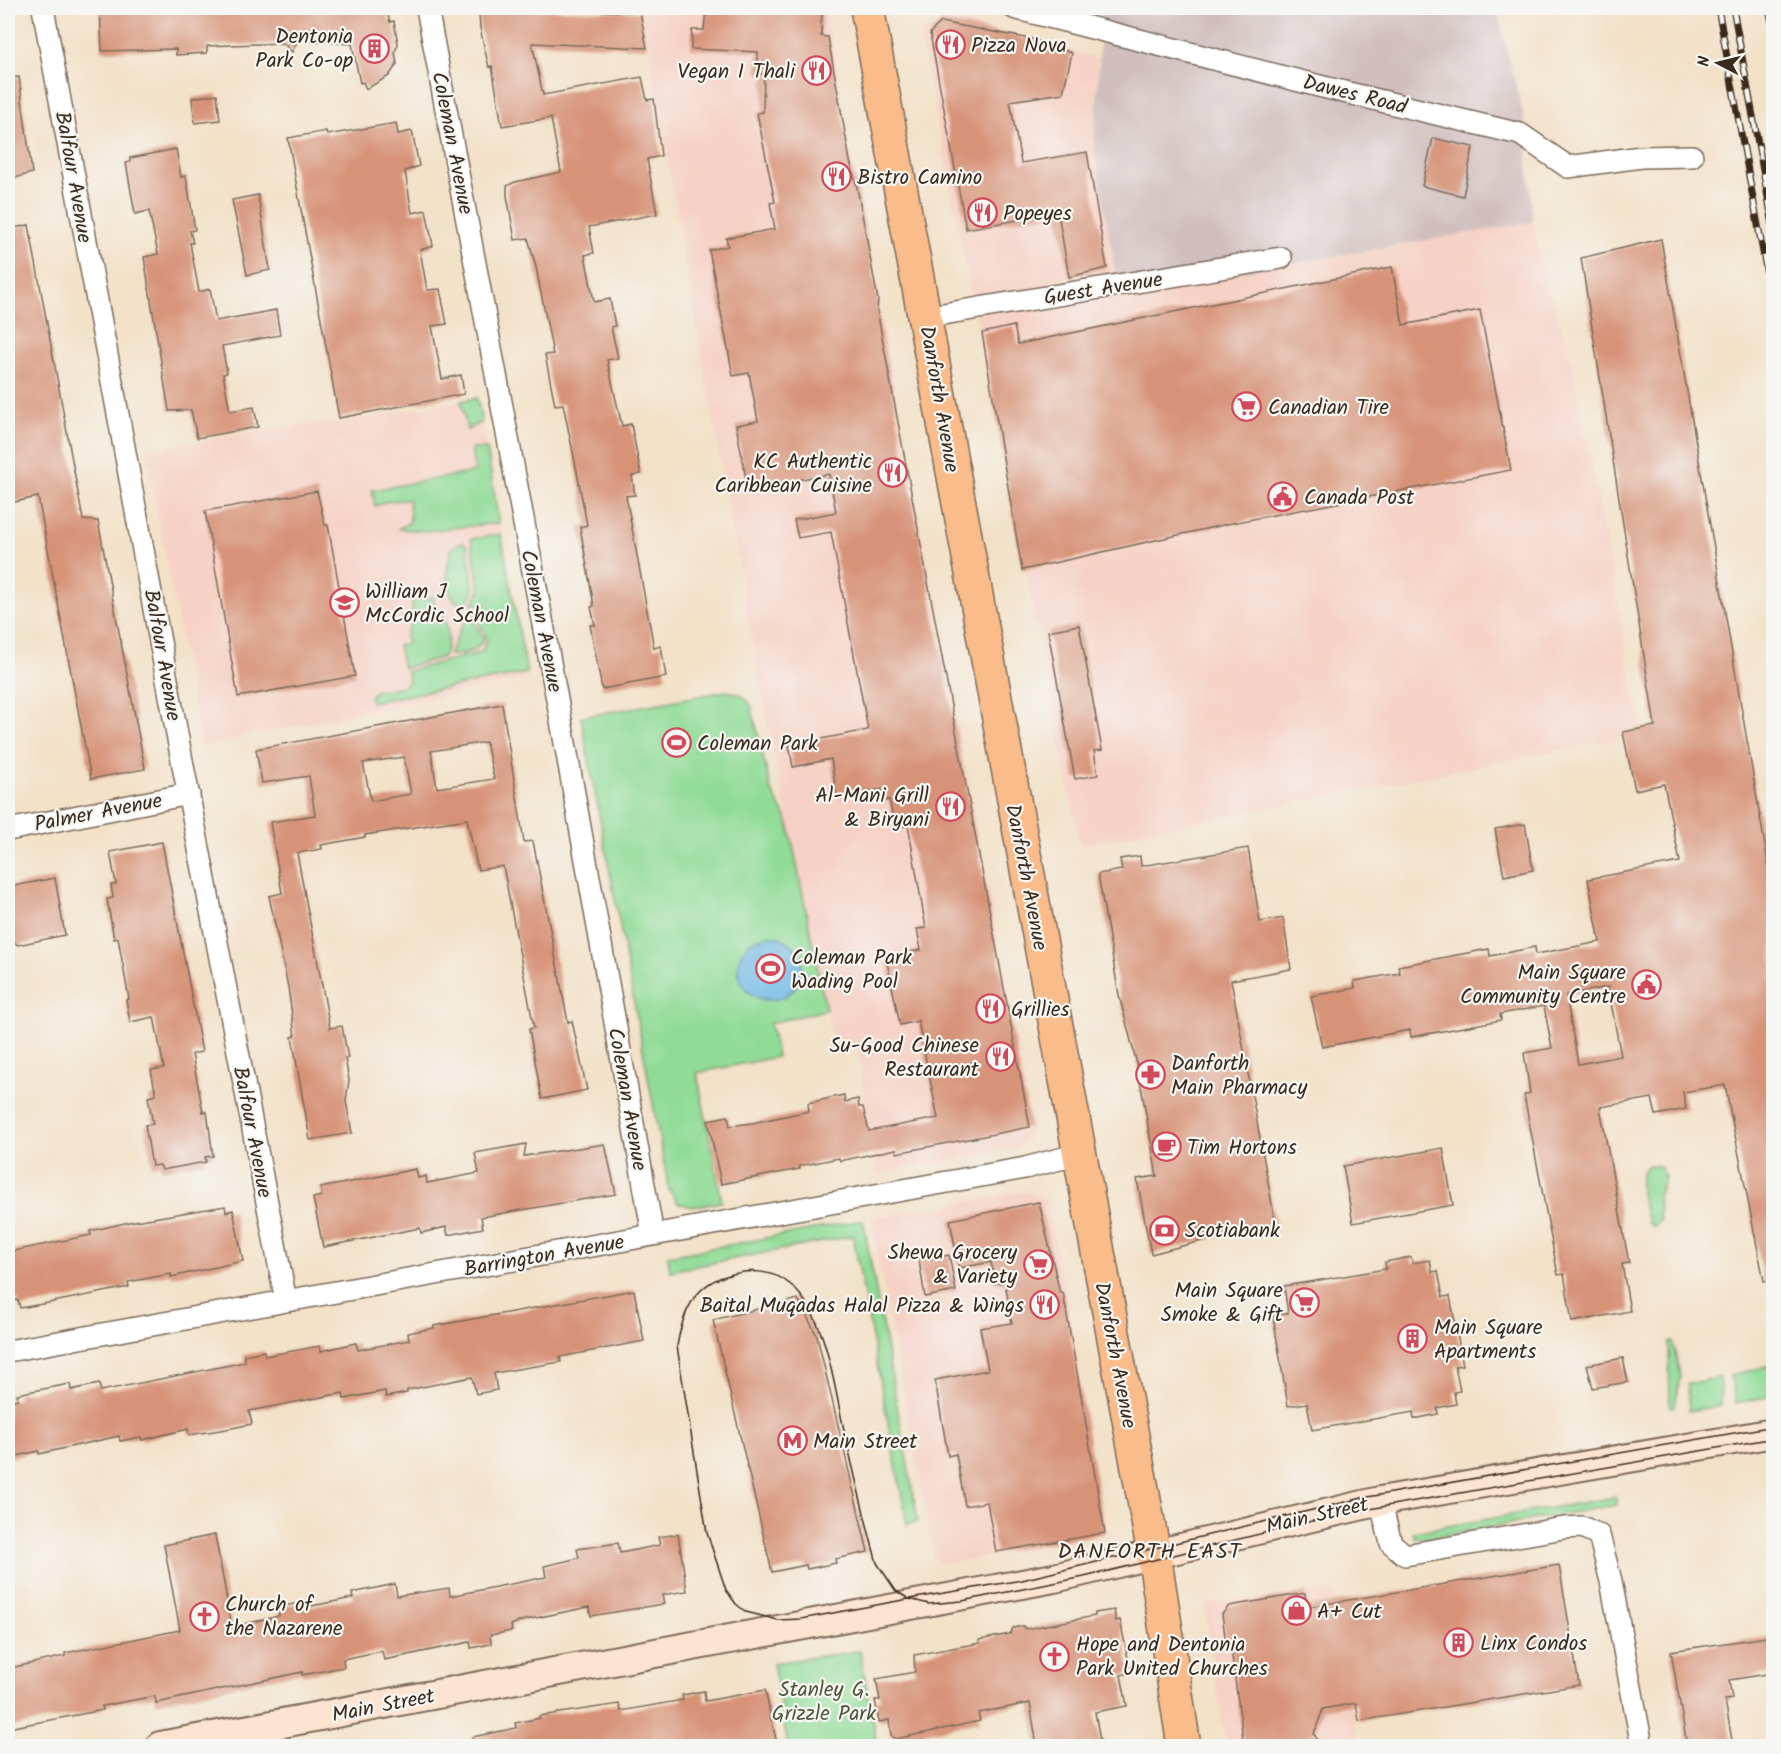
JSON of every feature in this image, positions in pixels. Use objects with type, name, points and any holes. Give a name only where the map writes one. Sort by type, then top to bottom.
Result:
[{"type":"main road","name":"Danforth Avenue","points":[[867,8],[1154,1554],[1184,1746]]},
{"type":"street","name":"Balfour Avenue","points":[[43,8],[286,1301]]},
{"type":"street","name":"Coleman Avenue","points":[[427,8],[560,715],[653,1235]]},
{"type":"street","name":"Dawes Road","points":[[1014,8],[1319,86],[1520,134],[1568,167],[1641,156],[1692,156]]},
{"type":"street","name":"Guest Avenue","points":[[925,317],[1281,258]]},
{"type":"street","name":"Palmer Avenue","points":[[8,830],[189,794]]},
{"type":"street","name":"Barrington Avenue","points":[[8,1351],[1025,1168],[1079,1154]]},
{"type":"street","name":"Main Street","points":[[160,1746],[1054,1578],[1380,1501],[1773,1433]]},
{"type":"street","name":"Main Street","points":[[1380,1501],[1391,1543],[1405,1555],[1563,1528],[1582,1527],[1599,1535],[1611,1581],[1642,1746]]},
{"type":"shaded area","points":[[641,8],[824,8],[1032,1128],[1027,1139],[1017,1148],[876,1174],[857,1047],[835,1049],[757,670]]},
{"type":"shaded area","points":[[1102,8],[1496,8],[1524,117],[1533,222],[1119,293],[1094,148]]},
{"type":"shaded area","points":[[947,17],[1097,58],[1094,148],[1119,293],[1533,222],[1541,263],[1572,362],[1642,734],[1080,845],[920,34]]},
{"type":"shaded area","name":"William J McCordic School","points":[[477,398],[528,678],[201,746],[146,450],[301,425],[335,423]]},
{"type":"shaded area","points":[[1024,1191],[1045,1199],[1068,1310],[1105,1534],[969,1560],[935,1563],[871,1218]]},
{"type":"shaded area","points":[[1333,1590],[1360,1746],[1226,1746],[1204,1604]]},
{"type":"green space","points":[[477,398],[482,422],[467,430],[461,401]]},
{"type":"green space","points":[[471,449],[487,449],[499,523],[426,531],[398,529],[410,522],[409,500],[390,501],[375,506],[372,490],[475,472]]},
{"type":"green space","points":[[501,534],[527,673],[371,702],[370,696],[375,691],[404,686],[409,679],[407,671],[482,652],[487,638],[475,614],[484,610],[483,604],[472,604],[480,591],[471,539]]},
{"type":"green space","points":[[462,542],[467,545],[474,590],[467,605],[458,603],[453,598],[449,590],[447,572],[452,548]]},
{"type":"green space","points":[[433,597],[437,615],[443,616],[447,632],[448,641],[443,657],[403,668],[398,645],[407,644],[406,634],[413,618],[412,601]]},
{"type":"green space","points":[[468,613],[484,638],[478,647],[470,652],[449,655]]},
{"type":"green space","name":"Coleman Park","points":[[727,691],[742,695],[751,705],[771,790],[788,821],[826,1010],[770,1023],[777,1057],[697,1073],[722,1202],[692,1207],[678,1203],[669,1190],[581,717]]},
{"type":"green space","points":[[1649,1165],[1659,1166],[1665,1177],[1658,1197],[1660,1220],[1655,1227],[1648,1223],[1640,1184],[1641,1176]]},
{"type":"green space","points":[[863,1220],[918,1521],[907,1524],[853,1236],[670,1271],[668,1256]]},
{"type":"green space","points":[[1673,1342],[1680,1376],[1675,1406],[1670,1407],[1669,1343]]},
{"type":"green space","points":[[1773,1365],[1773,1396],[1736,1403],[1730,1375]]},
{"type":"green space","points":[[1720,1377],[1721,1406],[1689,1411],[1688,1384]]},
{"type":"green space","points":[[1615,1497],[1617,1505],[1427,1538],[1416,1538],[1413,1532]]},
{"type":"green space","name":"Stanley G. Grizzle Park","points":[[860,1651],[877,1746],[788,1746],[773,1663]]},
{"type":"water","name":"Coleman Park Wading Pool","points":[[770,936],[788,941],[793,945],[797,950],[802,968],[797,986],[793,991],[788,995],[770,1000],[752,995],[747,991],[743,986],[738,968],[743,950],[747,945],[752,941]]},
{"type":"building","points":[[100,8],[386,8],[390,22],[394,21],[398,44],[395,52],[397,64],[389,76],[366,89],[363,82],[360,83],[352,44],[298,40],[292,52],[283,43],[207,46],[207,53],[176,55],[176,49],[102,51]]},
{"type":"building","points":[[483,8],[640,12],[647,48],[532,43],[543,95],[642,77],[647,100],[654,99],[661,156],[647,159],[657,214],[589,227],[594,253],[585,255],[594,302],[610,299],[615,326],[611,327],[618,358],[607,360],[622,426],[631,424],[641,474],[632,476],[635,495],[626,496],[654,648],[661,646],[666,677],[602,689],[590,625],[595,625],[591,607],[594,606],[580,527],[587,525],[576,467],[563,404],[555,405],[545,355],[553,354],[536,267],[528,238],[515,240],[507,196],[507,186],[515,182],[561,172],[551,118],[502,126],[492,66],[489,67],[480,28],[479,12],[483,11]]},
{"type":"building","points":[[706,8],[822,8],[821,36],[828,37],[850,161],[857,187],[878,300],[877,310],[1030,1127],[897,1153],[896,1149],[840,1161],[839,1158],[799,1166],[800,1169],[721,1184],[708,1120],[728,1116],[730,1126],[752,1123],[809,1111],[808,1103],[844,1095],[845,1102],[858,1099],[859,1107],[863,1107],[869,1131],[938,1118],[918,1021],[900,1025],[886,957],[921,950],[917,929],[926,928],[908,825],[895,828],[889,800],[884,801],[882,789],[837,797],[831,759],[793,767],[789,745],[868,730],[831,532],[798,538],[794,520],[836,512],[829,474],[748,489],[736,425],[758,421],[749,373],[733,376],[709,250],[728,246],[726,238],[775,229],[770,203],[775,202],[757,113],[763,112],[764,74],[757,73],[758,52],[691,49],[692,30],[704,30]]},
{"type":"building","points":[[941,22],[1031,39],[1072,53],[1063,93],[1010,101],[1021,163],[1087,152],[1107,268],[1069,277],[1058,213],[966,229],[930,33]]},
{"type":"building","points":[[19,77],[32,173],[8,180],[8,78]]},
{"type":"building","points":[[217,94],[220,120],[195,123],[192,98]]},
{"type":"building","points":[[396,123],[398,134],[412,131],[419,166],[405,171],[412,213],[426,210],[433,246],[420,250],[427,290],[440,289],[447,324],[432,326],[442,379],[461,375],[464,394],[339,418],[288,138],[326,131],[327,135]]},
{"type":"building","points":[[1433,138],[1473,147],[1463,196],[1422,186]]},
{"type":"building","points":[[176,149],[181,177],[186,176],[195,230],[190,231],[193,243],[190,243],[199,292],[210,289],[216,321],[276,310],[280,335],[222,346],[227,373],[223,374],[230,411],[254,407],[258,427],[197,438],[191,410],[169,411],[144,257],[158,254],[149,211],[135,214],[126,163],[130,162],[130,158]]},
{"type":"building","points":[[258,195],[270,270],[247,275],[232,200]]},
{"type":"building","points":[[29,225],[83,520],[98,521],[145,769],[91,779],[38,497],[10,503],[8,488],[8,229]]},
{"type":"building","points":[[1661,239],[1773,892],[1773,1280],[1764,1281],[1725,1085],[1683,1092],[1686,1109],[1656,1115],[1652,1098],[1600,1107],[1629,1263],[1622,1264],[1630,1311],[1572,1322],[1564,1274],[1558,1275],[1524,1095],[1530,1093],[1524,1053],[1552,1048],[1544,1006],[1500,1014],[1501,1020],[1411,1037],[1410,1030],[1322,1047],[1311,996],[1355,988],[1354,981],[1400,973],[1398,966],[1489,949],[1490,956],[1535,947],[1536,954],[1600,942],[1588,879],[1680,862],[1664,784],[1635,790],[1623,732],[1655,726],[1581,258]],"holes":[[[1608,987],[1621,1056],[1578,1064],[1566,995]]]},
{"type":"building","name":"Canadian Tire","points":[[1392,267],[1403,325],[1480,310],[1511,470],[1232,523],[1022,570],[982,333],[1014,326],[1018,344]]},
{"type":"building","points":[[317,491],[325,525],[328,525],[355,676],[238,697],[205,511]]},
{"type":"building","points":[[1079,625],[1102,750],[1094,751],[1098,775],[1075,779],[1048,631]]},
{"type":"building","points":[[502,704],[524,842],[533,841],[568,1022],[572,1021],[587,1090],[542,1099],[529,1029],[534,1028],[503,866],[478,870],[467,819],[365,835],[365,837],[321,845],[322,849],[297,853],[330,1028],[342,1026],[348,1058],[345,1058],[349,1080],[346,1101],[352,1133],[310,1140],[292,1037],[295,1036],[288,987],[269,896],[282,893],[270,822],[315,815],[309,776],[262,783],[256,749]],"holes":[[[486,742],[494,779],[437,788],[431,751]],[[404,757],[411,794],[371,801],[363,763]]]},
{"type":"building","points":[[1525,824],[1533,870],[1504,876],[1495,829]]},
{"type":"building","points":[[162,842],[202,1052],[192,1054],[203,1112],[207,1112],[213,1156],[205,1157],[206,1162],[162,1170],[160,1165],[152,1166],[145,1125],[153,1124],[148,1097],[156,1095],[151,1070],[164,1068],[154,1017],[130,1022],[126,1000],[129,999],[118,938],[114,939],[107,899],[113,898],[111,885],[116,884],[110,852]]},
{"type":"building","points":[[1248,848],[1260,922],[1283,918],[1291,969],[1231,980],[1276,1226],[1213,1238],[1151,1254],[1137,1179],[1157,1176],[1137,1064],[1119,995],[1098,874],[1122,870],[1120,859],[1140,856],[1141,866]]},
{"type":"building","points":[[55,878],[65,935],[18,945],[11,940],[8,920],[8,887]]},
{"type":"building","points":[[526,1144],[524,1156],[605,1144],[616,1194],[481,1217],[483,1228],[448,1235],[446,1227],[421,1233],[420,1228],[323,1247],[313,1198],[322,1196],[320,1188],[416,1169],[418,1178],[426,1176],[427,1183],[479,1173],[475,1153]]},
{"type":"building","points":[[1443,1148],[1453,1205],[1353,1223],[1343,1166]]},
{"type":"building","points":[[1039,1202],[1060,1293],[1063,1292],[1105,1533],[996,1552],[987,1502],[965,1506],[956,1454],[948,1456],[935,1380],[988,1370],[980,1328],[1012,1323],[1005,1282],[995,1283],[991,1262],[959,1268],[950,1220]]},
{"type":"building","points":[[225,1206],[226,1212],[233,1210],[243,1261],[171,1277],[171,1274],[128,1282],[129,1287],[20,1308],[18,1300],[8,1302],[8,1252],[91,1235],[90,1231],[129,1222]]},
{"type":"building","points":[[949,1255],[956,1291],[925,1297],[919,1260]]},
{"type":"building","points":[[1411,1257],[1412,1263],[1430,1260],[1432,1272],[1438,1271],[1443,1297],[1450,1296],[1463,1365],[1455,1366],[1460,1391],[1454,1392],[1456,1404],[1437,1408],[1438,1414],[1414,1419],[1413,1412],[1312,1430],[1307,1403],[1288,1406],[1273,1316],[1288,1313],[1284,1286],[1386,1269],[1385,1262]]},
{"type":"building","points":[[634,1290],[644,1341],[560,1357],[561,1362],[494,1373],[497,1390],[476,1394],[472,1377],[407,1390],[407,1393],[386,1397],[385,1391],[344,1399],[343,1393],[249,1411],[252,1424],[227,1429],[189,1435],[188,1429],[142,1440],[141,1437],[120,1441],[119,1436],[39,1454],[39,1451],[8,1458],[8,1401],[18,1399],[17,1394],[70,1384],[71,1390],[99,1384],[101,1391],[245,1362],[244,1355],[264,1351],[265,1356],[320,1346],[321,1351],[356,1343],[358,1350],[409,1340],[408,1333],[434,1328],[434,1326]]},
{"type":"building","name":"Main Street","points":[[798,1299],[817,1336],[868,1552],[835,1559],[836,1563],[807,1569],[806,1565],[772,1572],[713,1320]]},
{"type":"building","points":[[1623,1358],[1628,1382],[1593,1388],[1587,1365]]},
{"type":"building","points":[[678,1534],[687,1591],[662,1595],[664,1604],[591,1616],[589,1607],[521,1621],[511,1625],[512,1631],[490,1635],[491,1644],[471,1648],[470,1642],[384,1660],[382,1651],[343,1659],[344,1667],[302,1675],[302,1672],[156,1703],[155,1696],[102,1706],[103,1710],[8,1728],[8,1678],[12,1678],[10,1668],[65,1656],[65,1653],[180,1630],[164,1545],[215,1535],[232,1627],[279,1616],[278,1607],[305,1602],[306,1607],[353,1598],[352,1593],[395,1584],[397,1596],[449,1588],[450,1596],[546,1577],[544,1566],[579,1558],[577,1549],[618,1543],[620,1553],[660,1545],[658,1537]]},
{"type":"building","name":"Linx Condos","points":[[1559,1565],[1579,1685],[1359,1721],[1356,1703],[1323,1709],[1314,1734],[1321,1746],[1244,1746],[1230,1642],[1226,1643],[1222,1614],[1229,1606],[1305,1593],[1307,1607]]},
{"type":"building","points":[[1114,1610],[1116,1621],[1120,1620],[1131,1673],[1121,1675],[1127,1706],[1095,1712],[1101,1746],[1037,1746],[1030,1703],[978,1713],[980,1721],[896,1739],[891,1736],[889,1720],[879,1722],[875,1700],[880,1700],[876,1679],[915,1672],[914,1655],[980,1643],[979,1640],[1010,1634],[1013,1628],[1023,1626],[1026,1629],[1095,1616],[1095,1613]]},
{"type":"building","points":[[1773,1636],[1773,1673],[1729,1680],[1732,1699],[1725,1700],[1733,1746],[1687,1746],[1671,1651]]},
{"type":"building","points":[[765,1690],[777,1744],[763,1746],[473,1746],[472,1737],[516,1728],[515,1723],[540,1718],[539,1716],[619,1704],[621,1711],[683,1700],[682,1695],[704,1691],[705,1701]]},
{"type":"tram line","points":[[1774,1426],[1362,1498],[1022,1580],[909,1599],[903,1600],[801,1619],[778,1620],[746,1612],[736,1604],[726,1590],[707,1533],[677,1346],[682,1324],[691,1303],[697,1294],[715,1280],[734,1274],[760,1272],[776,1276],[791,1285],[804,1299],[822,1335],[877,1563],[896,1591],[909,1599],[929,1604],[962,1601],[1084,1577],[1341,1514],[1774,1438]]},
{"type":"railway","points":[[1718,8],[1774,312]]},
{"type":"railway","points":[[1733,8],[1774,230]]},
{"type":"railway","points":[[1769,8],[1774,32]]},
{"type":"place","name":"Pizza Nova","points":[[950,45]]},
{"type":"place","name":"Dentonia Park Co-op","points":[[374,48]]},
{"type":"place","name":"Vegan I Thali","points":[[816,71]]},
{"type":"place","name":"Bistro Camino","points":[[836,177]]},
{"type":"place","name":"Popeyes","points":[[982,213]]},
{"type":"place","name":"Canadian Tire","points":[[1247,407]]},
{"type":"place","name":"KC Authentic Caribbean Cuisine","points":[[893,473]]},
{"type":"place","name":"Canada Post","points":[[1283,497]]},
{"type":"place","name":"William J McCordic School","points":[[344,603]]},
{"type":"place","name":"Coleman Park","points":[[676,743]]},
{"type":"place","name":"Al-Mani Grill & Biryani","points":[[950,807]]},
{"type":"place","name":"Coleman Park Wading Pool","points":[[770,969]]},
{"type":"place","name":"Main Square Community Centre","points":[[1647,984]]},
{"type":"place","name":"Grillies","points":[[990,1009]]},
{"type":"place","name":"Su-Good Chinese Restaurant","points":[[1000,1057]]},
{"type":"place","name":"Danforth Main Pharmacy","points":[[1150,1075]]},
{"type":"place","name":"Tim Hortons","points":[[1166,1147]]},
{"type":"place","name":"Scotiabank","points":[[1164,1230]]},
{"type":"place","name":"Shewa Grocery & Variety","points":[[1038,1264]]},
{"type":"place","name":"Main Square Smoke & Gift","points":[[1304,1302]]},
{"type":"place","name":"Baital Muqadas Halal Pizza & Wings","points":[[1045,1305]]},
{"type":"place","name":"Main Square Apartments","points":[[1413,1339]]},
{"type":"place","name":"Main Street","points":[[792,1441]]},
{"type":"place","name":"A+ Cut","points":[[1296,1611]]},
{"type":"place","name":"Church of the Nazarene","points":[[204,1616]]},
{"type":"place","name":"Linx Condos","points":[[1459,1643]]},
{"type":"place","name":"Hope and Dentonia Park United Churches","points":[[1055,1656]]},
{"type":"district","name":"DANFORTH EAST","points":[[1150,1550]]}]
